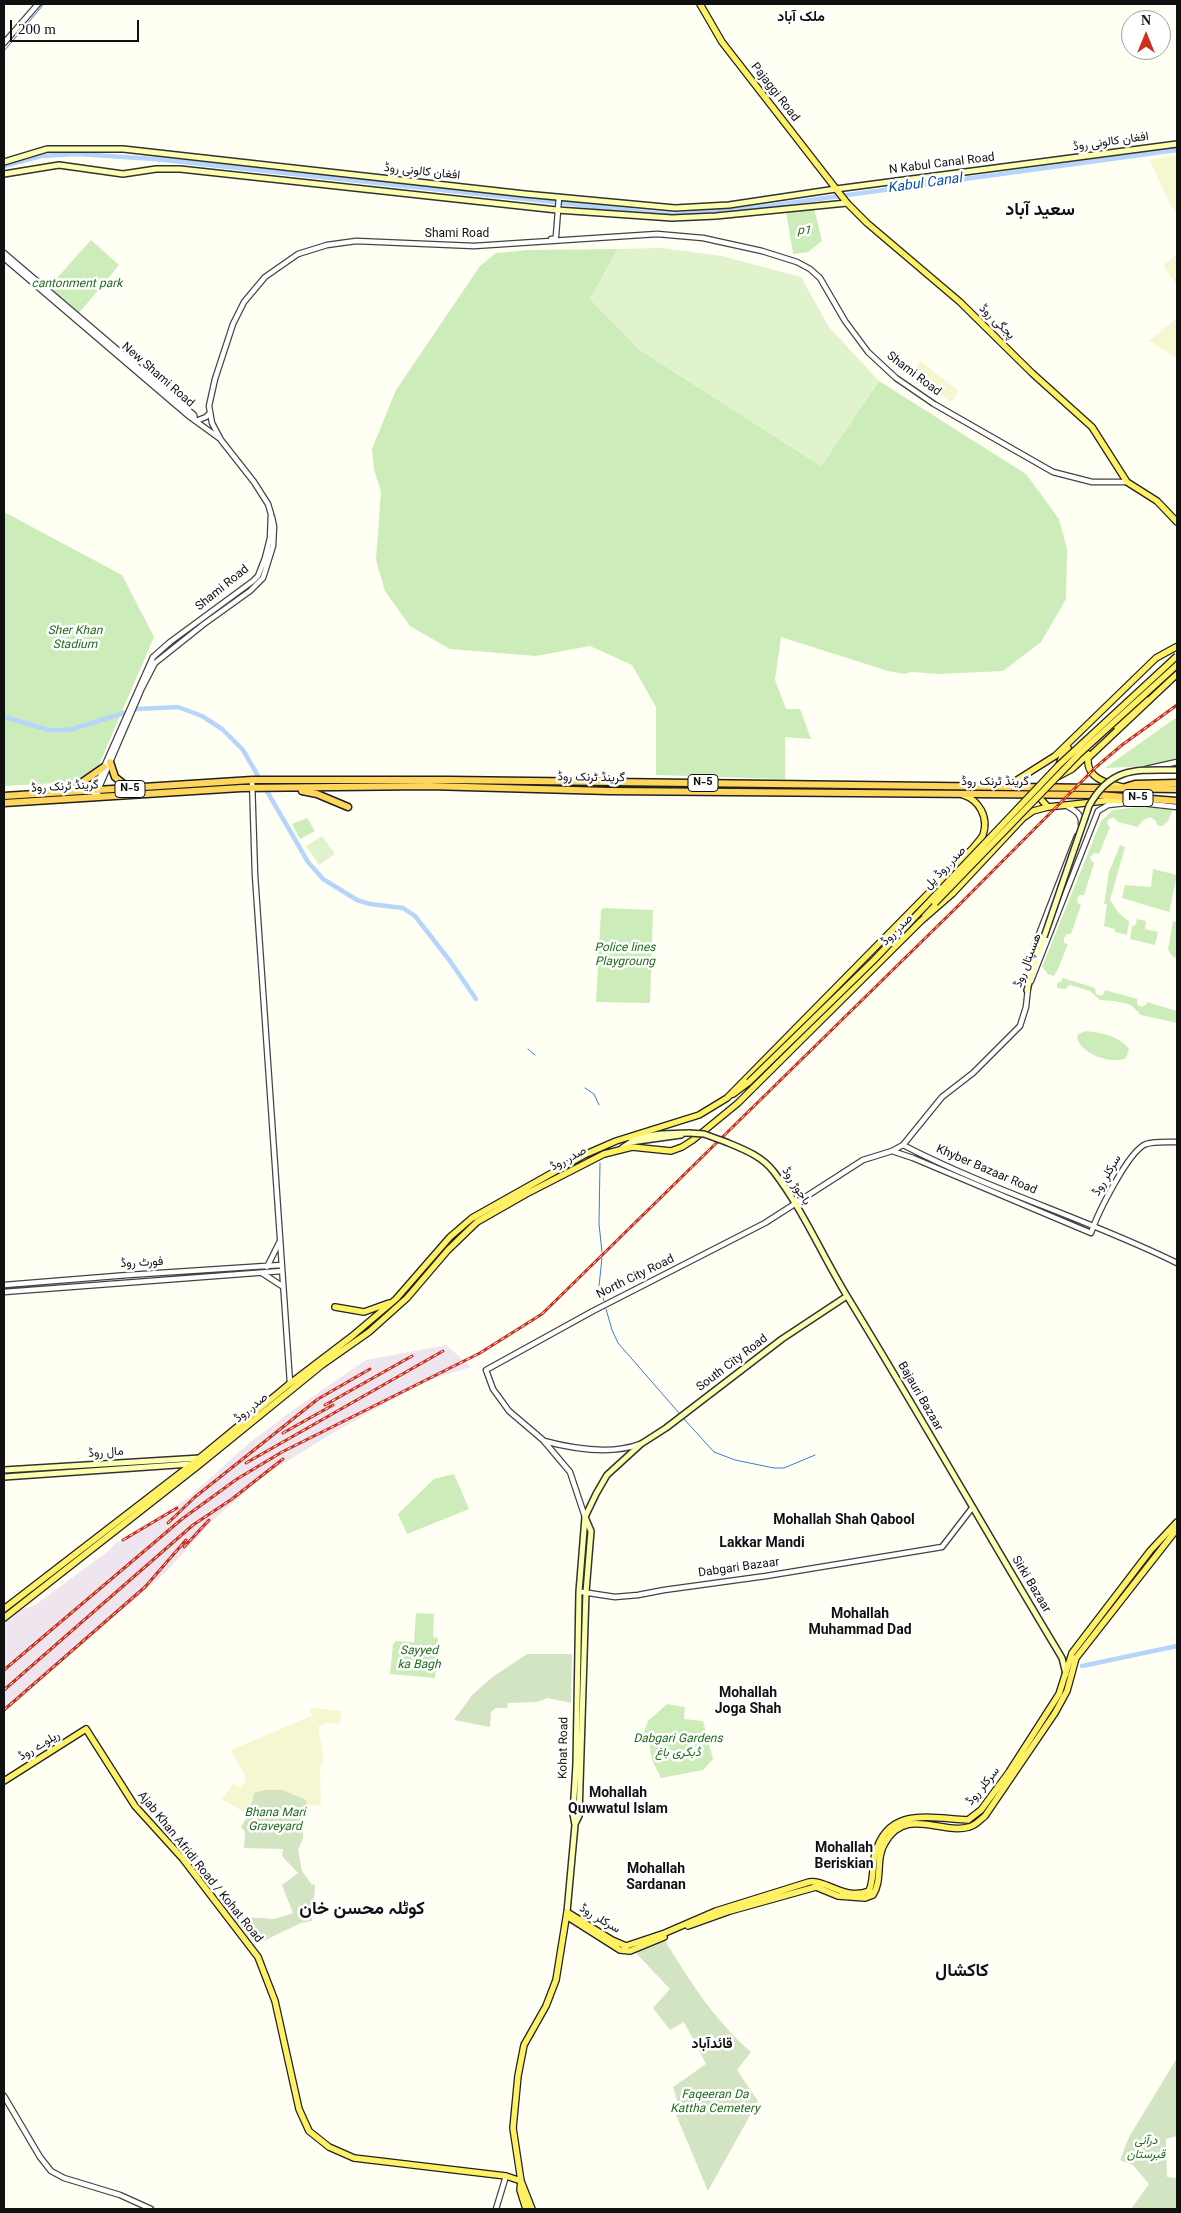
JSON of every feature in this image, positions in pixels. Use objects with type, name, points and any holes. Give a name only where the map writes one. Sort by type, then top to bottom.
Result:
[{"type":"highway","points":[[110,762],[115,777],[130,788]]},
{"type":"highway","points":[[67,792],[104,767]]},
{"type":"highway","name":"گرینڈ ٹرنک روڈ","points":[[4,803],[270,781],[457,780],[1177,789]]},
{"type":"highway","name":"گرینڈ ٹرنک روڈ","points":[[4,796],[67,792],[96,794],[130,788],[253,783],[261,788],[429,786],[609,791],[1036,794],[1099,795],[1177,801]]},
{"type":"highway","points":[[1130,789],[1135,784],[1177,783]]},
{"type":"highway","points":[[832,793],[833,785]]},
{"type":"highway","points":[[287,788],[317,794],[348,807]]},
{"type":"highway","points":[[1160,800],[1177,795]]},
{"type":"main road","name":"Pajaggi Road","points":[[700,4],[722,42],[837,189]]},
{"type":"main road","name":"افغان کالونی روڈ","points":[[1048,162],[1177,144]]},
{"type":"main road","name":"افغان کالونی روڈ","points":[[4,162],[48,149],[123,149],[559,199],[675,208],[729,205],[759,206],[837,189]]},
{"type":"main road","name":"N Kabul Canal Road","points":[[837,189],[1048,162]]},
{"type":"main road","points":[[4,174],[59,165],[123,174],[156,169],[180,168],[557,208],[672,218],[759,206],[846,201]]},
{"type":"main road","name":"پجگی روڈ","points":[[837,189],[866,223],[980,321],[1032,372],[1092,426],[1127,482]]},
{"type":"main road","points":[[1127,482],[1157,501],[1177,522]]},
{"type":"main road","points":[[1059,765],[1064,753],[1092,724],[1137,679],[1177,646]]},
{"type":"main road","points":[[1004,788],[1055,756],[1156,658],[1177,646]]},
{"type":"main road","name":"صدر روڈ پل","points":[[729,1096],[739,1091],[749,1082],[874,960],[1059,765],[1177,656]]},
{"type":"main road","name":"صدر روڈ پل","points":[[921,921],[934,903],[1092,741],[1177,665]]},
{"type":"main road","points":[[1057,777],[1072,769],[1150,692],[1177,672]]},
{"type":"main road","points":[[1130,789],[1094,776],[1088,766],[1088,758],[1177,672]]},
{"type":"main road","points":[[1027,990],[1036,958],[1090,806],[1098,791],[1110,780],[1132,771],[1177,770]]},
{"type":"main road","name":"صدر روڈ","points":[[4,1618],[201,1460],[290,1383],[396,1300],[450,1238],[472,1218],[584,1155],[616,1141],[698,1115],[716,1106],[729,1096],[973,848],[982,836],[984,817],[974,799],[961,794]]},
{"type":"main road","points":[[1036,794],[1048,807]]},
{"type":"main road","name":"صدر روڈ","points":[[4,1609],[192,1464],[210,1456],[322,1366],[369,1332],[407,1298],[448,1250],[477,1222],[584,1162],[622,1148],[640,1147],[671,1151],[693,1140],[738,1103],[921,921],[952,894],[1023,818],[1033,811],[1048,807],[1113,800],[1134,802],[1160,800]]},
{"type":"main road","name":"باجوڑ روڈ","points":[[622,1148],[631,1142],[689,1132]]},
{"type":"main road","name":"باجوڑ روڈ","points":[[616,1141],[660,1134],[689,1132],[704,1134],[745,1150],[763,1161],[774,1171],[795,1203],[847,1296]]},
{"type":"main road","name":"South City Road","points":[[641,1444],[666,1428],[782,1340],[847,1296]]},
{"type":"main road","name":"Bajauri Bazaar","points":[[847,1296],[972,1508]]},
{"type":"main road","points":[[335,1307],[364,1312],[396,1300]]},
{"type":"main road","points":[[575,1825],[579,1816],[586,1592],[591,1531],[585,1516],[607,1476],[641,1444]]},
{"type":"main road","name":"مال روڈ","points":[[4,1470],[201,1460]]},
{"type":"main road","name":"مال روڈ","points":[[4,1477],[192,1464]]},
{"type":"main road","name":"Sirki Bazaar","points":[[972,1508],[1062,1658],[1069,1675]]},
{"type":"main road","name":"Kohat Road","points":[[521,2181],[513,2128],[518,2076],[524,2045],[546,2006],[556,1980],[567,1914],[575,1825],[573,1814],[576,1764],[579,1592],[585,1516]]},
{"type":"main road","name":"سرکلر روڈ","points":[[567,1914],[620,1950],[629,1949],[746,1901],[815,1884],[839,1892],[865,1895],[871,1886],[875,1854],[883,1835],[896,1822],[918,1819],[968,1820],[981,1810],[1052,1711],[1069,1675],[1074,1657],[1150,1551],[1176,1526]]},
{"type":"main road","name":"ریلوے روڈ","points":[[4,1781],[86,1729]]},
{"type":"main road","name":"Ajab Khan Afridi Road / Kohat Road","points":[[86,1729],[135,1806],[183,1860],[258,1956],[275,2001],[300,2109],[309,2131],[329,2148],[354,2158],[506,2176],[521,2181]]},
{"type":"main road","points":[[521,2181],[532,2209]]},
{"type":"main road","points":[[521,2181],[520,2190],[526,2209]]},
{"type":"street","points":[[4,43],[38,4]]},
{"type":"street","points":[[527,241],[555,239],[559,199]]},
{"type":"street","name":"Shami Road","points":[[96,794],[104,767],[150,663],[159,651],[258,576],[268,546],[271,516],[268,504],[254,482],[221,440],[212,423],[210,400],[215,378],[233,324],[244,302],[265,277],[298,254],[327,245],[356,241],[452,246],[580,240],[631,235],[681,235],[762,251],[797,262],[820,278],[845,321],[868,352],[896,378],[934,404],[1053,472],[1092,482],[1127,482]]},
{"type":"street","name":"New Shami Road","points":[[4,253],[194,415],[196,420]]},
{"type":"street","name":"New Shami Road","points":[[4,258],[190,417],[196,420]]},
{"type":"street","points":[[196,420],[206,417],[210,412]]},
{"type":"street","points":[[196,420],[221,440]]},
{"type":"street","points":[[96,794],[110,762],[114,747]]},
{"type":"street","points":[[1112,784],[1118,778],[1128,774],[1177,762]]},
{"type":"street","points":[[253,783],[254,875],[290,1383]]},
{"type":"street","points":[[1134,802],[1177,807]]},
{"type":"street","name":"ھسپتال روڈ","points":[[903,1145],[942,1097],[972,1073],[1020,1026],[1026,1007],[1027,990],[1098,811],[1108,805],[1134,802]]},
{"type":"street","points":[[1027,990],[1034,947],[1050,899],[1081,825],[1082,818],[1077,811],[1065,805]]},
{"type":"street","name":"سرکلر روڈ","points":[[995,1193],[1091,1234],[1093,1225],[1132,1154],[1145,1144],[1177,1142]]},
{"type":"street","points":[[795,1203],[863,1160],[892,1151],[903,1145]]},
{"type":"street","name":"Khyber Bazaar Road","points":[[903,1145],[948,1168],[1093,1225],[1177,1263]]},
{"type":"street","points":[[892,1151],[914,1158],[995,1193],[998,1188]]},
{"type":"street","name":"North City Road","points":[[486,1370],[593,1311],[758,1227],[795,1203]]},
{"type":"street","points":[[266,1266],[281,1239]]},
{"type":"street","name":"فورٹ روڈ","points":[[4,1285],[282,1265]]},
{"type":"street","name":"فورٹ روڈ","points":[[4,1292],[282,1272]]},
{"type":"street","points":[[260,1273],[282,1286]]},
{"type":"street","name":"Kohat Road","points":[[486,1370],[493,1389],[508,1411],[543,1440],[570,1472],[585,1516]]},
{"type":"street","name":"South City Road","points":[[543,1440],[565,1446],[587,1448],[632,1447],[641,1444]]},
{"type":"street","name":"Dabgari Bazaar","points":[[579,1592],[615,1597],[638,1595],[942,1547],[972,1508]]},
{"type":"street","points":[[4,2096],[40,2157],[51,2171],[64,2178],[120,2195],[151,2209]]},
{"type":"street","points":[[496,2209],[506,2176]]},
{"type":"shaded area","points":[[446,1345],[471,1367],[426,1381],[331,1434],[265,1475],[214,1519],[165,1573],[4,1712],[4,1621],[13,1613],[35,1605],[107,1552],[116,1543],[188,1498],[248,1444],[366,1360]]},
{"type":"green space","points":[[1177,155],[1177,213],[1169,203],[1150,160]]},
{"type":"green space","name":"p1","points":[[814,208],[822,241],[808,252],[793,254],[786,211]]},
{"type":"green space","name":"cantonment park","points":[[91,240],[119,265],[79,313],[48,288]]},
{"type":"green space","points":[[662,248],[722,256],[801,277],[829,327],[879,381],[821,466],[640,350],[590,299],[618,249]]},
{"type":"green space","points":[[618,249],[590,299],[640,350],[821,466],[879,381],[1026,474],[1059,519],[1067,549],[1066,599],[1041,642],[1003,671],[940,674],[912,672],[904,674],[888,671],[781,637],[775,680],[786,709],[800,709],[811,739],[785,737],[785,779],[656,775],[656,707],[632,665],[590,646],[536,656],[450,649],[410,626],[385,591],[376,560],[381,492],[374,469],[372,449],[396,390],[480,266],[496,253],[528,250]]},
{"type":"green space","points":[[1177,255],[1177,285],[1163,265]]},
{"type":"green space","points":[[1177,318],[1177,358],[1149,341]]},
{"type":"green space","points":[[920,361],[959,391],[951,402],[909,375]]},
{"type":"green space","name":"Sher Khan Stadium","points":[[4,512],[122,575],[154,637],[98,767],[74,782],[4,786]]},
{"type":"green space","points":[[1177,717],[1177,765],[1105,768]]},
{"type":"green space","points":[[1138,807],[1173,809],[1168,821],[1162,826],[1157,825],[1156,821],[1150,817],[1142,821],[1138,827],[1118,822],[1113,817],[1108,820],[1107,824],[1110,827],[1099,854],[1094,853],[1090,857],[1094,863],[1084,895],[1080,895],[1077,898],[1078,903],[1081,905],[1071,934],[1067,934],[1064,938],[1064,943],[1068,944],[1060,965],[1054,976],[1048,974],[1042,967],[1101,821],[1113,810]]},
{"type":"green space","points":[[307,818],[315,831],[300,839],[292,824]]},
{"type":"green space","points":[[322,836],[335,854],[319,865],[306,846]]},
{"type":"green space","points":[[1120,845],[1125,847],[1110,900],[1118,912],[1129,922],[1127,935],[1115,932],[1115,929],[1104,926],[1107,904],[1104,904],[1109,872]]},
{"type":"green space","points":[[1153,869],[1177,875],[1169,912],[1122,898],[1125,885],[1151,887]]},
{"type":"green space","name":"Police lines Playgroung","points":[[604,908],[653,910],[650,1003],[596,1002],[601,910]]},
{"type":"green space","points":[[1137,919],[1146,921],[1145,929],[1158,932],[1155,945],[1130,939],[1132,927],[1136,924]]},
{"type":"green space","points":[[1173,921],[1177,922],[1177,958],[1173,957],[1168,950]]},
{"type":"green space","points":[[1063,978],[1095,988],[1096,994],[1102,996],[1105,990],[1137,999],[1137,1004],[1141,1007],[1146,1005],[1147,1002],[1177,1011],[1177,1023],[1141,1015],[1131,1005],[1100,1000],[1090,991],[1070,985],[1065,989],[1057,988],[1057,983],[1061,982]]},
{"type":"green space","points":[[1086,1031],[1104,1034],[1121,1041],[1129,1049],[1126,1058],[1120,1060],[1105,1059],[1084,1049],[1077,1038],[1078,1034]]},
{"type":"green space","points":[[454,1474],[469,1509],[407,1534],[398,1514],[434,1479]]},
{"type":"green space","name":"Sayyed ka Bagh","points":[[416,1613],[434,1614],[433,1637],[438,1638],[435,1678],[390,1674],[393,1644],[396,1641],[414,1642]]},
{"type":"green space","points":[[527,1654],[572,1654],[571,1703],[548,1698],[537,1702],[508,1703],[507,1708],[496,1708],[491,1712],[490,1727],[454,1720],[473,1694],[494,1676]]},
{"type":"green space","name":"Dabgari Gardens ڈبگری باغ","points":[[667,1704],[685,1707],[684,1719],[703,1721],[713,1759],[703,1770],[661,1778],[652,1760],[649,1743],[641,1740],[648,1721]]},
{"type":"green space","points":[[313,1708],[341,1711],[340,1724],[327,1723],[318,1727],[323,1754],[322,1765],[320,1766],[321,1806],[308,1805],[305,1800],[254,1793],[247,1814],[222,1799],[233,1783],[240,1788],[246,1782],[244,1774],[231,1750],[312,1716],[310,1710]]},
{"type":"green space","name":"Bhana Mari Graveyard","points":[[264,1790],[282,1790],[306,1800],[308,1814],[303,1822],[303,1838],[298,1850],[302,1871],[312,1885],[314,1884],[315,1886],[312,1921],[301,1923],[255,1945],[232,1916],[274,1919],[293,1913],[282,1885],[298,1873],[282,1856],[283,1849],[244,1848],[245,1832],[241,1827],[248,1815],[254,1793]]},
{"type":"green space","name":"Faqeeran Da Kattha Cemetery","points":[[664,1939],[714,2013],[725,2027],[751,2052],[737,2070],[758,2101],[708,2191],[674,2110],[679,2107],[673,2087],[706,2064],[684,2022],[670,2030],[653,2008],[670,1989],[635,1952]]},
{"type":"green space","name":"درآنی قبرستان","points":[[1177,2058],[1177,2136],[1166,2139],[1167,2177],[1177,2178],[1177,2209],[1131,2209],[1149,2184],[1133,2165],[1120,2160],[1129,2137]]},
{"type":"waterway","points":[[4,51],[44,4]]},
{"type":"waterway","name":"Kabul Canal","points":[[4,166],[41,156],[77,154],[155,159],[673,215],[745,209],[1177,150]]},
{"type":"waterway","points":[[4,717],[49,730],[69,730],[137,709],[178,707],[202,716],[222,729],[243,750],[308,862],[323,879],[357,900],[370,904],[403,908],[415,916],[450,961],[476,999]]},
{"type":"waterway","points":[[528,1049],[535,1055]]},
{"type":"waterway","points":[[585,1088],[594,1094],[599,1105]]},
{"type":"waterway","points":[[600,1163],[599,1224],[602,1252]]},
{"type":"waterway","points":[[602,1258],[599,1286],[604,1301]]},
{"type":"waterway","points":[[606,1309],[618,1343],[679,1413]]},
{"type":"waterway","points":[[684,1419],[714,1452],[735,1460],[774,1468],[784,1468],[815,1455]]},
{"type":"waterway","points":[[1082,1666],[1177,1646]]},
{"type":"railway","points":[[4,1670],[182,1519],[237,1479],[282,1452],[480,1353],[542,1314],[958,906],[1096,767],[1122,745],[1177,705]]},
{"type":"railway","points":[[246,1463],[443,1351]]},
{"type":"railway","points":[[325,1405],[412,1356]]},
{"type":"railway","points":[[168,1523],[195,1497],[318,1399],[370,1369]]},
{"type":"railway","points":[[283,1433],[333,1405]]},
{"type":"railway","points":[[4,1690],[193,1525],[232,1499],[283,1459]]},
{"type":"railway","points":[[123,1540],[177,1508]]},
{"type":"railway","points":[[184,1547],[209,1520]]},
{"type":"railway","points":[[4,1710],[145,1587],[186,1540]]},
{"type":"district","name":"ملک آباد","points":[[801,19]]},
{"type":"district","name":"سعید آباد","points":[[1040,212]]},
{"type":"district","name":"Mohallah Shah Qabool","points":[[844,1522]]},
{"type":"district","name":"Lakkar Mandi","points":[[762,1545]]},
{"type":"district","name":"Mohallah Muhammad Dad","points":[[860,1624]]},
{"type":"district","name":"Mohallah Joga Shah","points":[[748,1704]]},
{"type":"district","name":"Mohallah Quwwatul Islam","points":[[618,1804]]},
{"type":"district","name":"Mohallah Beriskian","points":[[844,1858]]},
{"type":"district","name":"Mohallah Sardanan","points":[[656,1879]]},
{"type":"district","name":"کوٹلہ محسن خان","points":[[362,1911]]},
{"type":"district","name":"کاکشال","points":[[962,1973]]},
{"type":"district","name":"قائدآباد","points":[[712,2046]]}]
